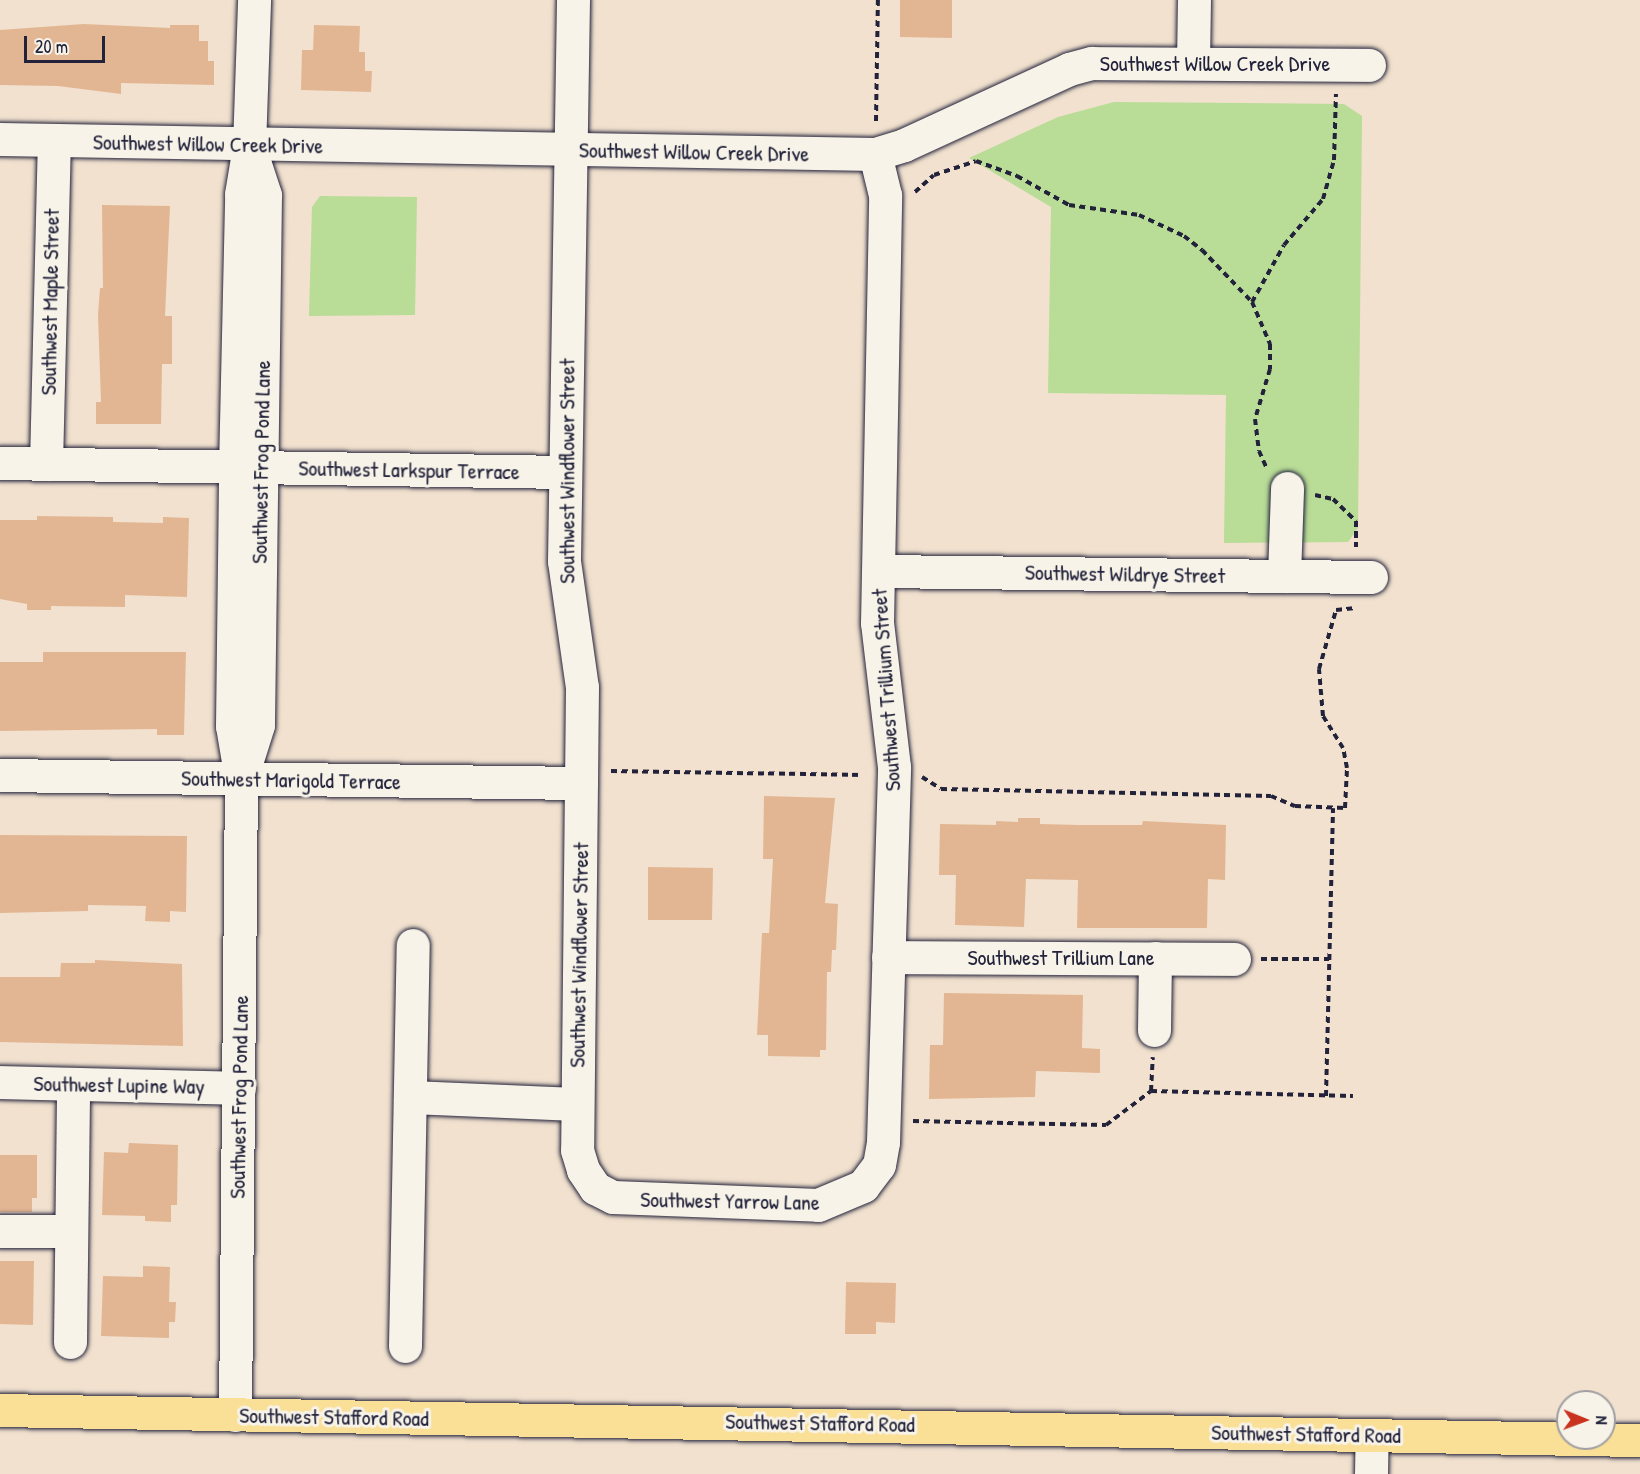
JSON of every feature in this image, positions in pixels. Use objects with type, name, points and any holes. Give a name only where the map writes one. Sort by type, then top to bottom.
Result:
[{"type":"main road","name":"Southwest Stafford Road","points":[[0,1410],[1640,1440]]},
{"type":"street","name":"Southwest Frog Pond Lane","points":[[235,1415],[242,779],[232,726],[265,195],[249,146],[254,0]]},
{"type":"street","name":"Southwest Windflower Street","points":[[573,0],[565,589],[582,687],[577,1150],[583,1170],[595,1188]]},
{"type":"street","points":[[1193,63],[1194,0]]},
{"type":"street","name":"Southwest Willow Creek Drive","points":[[0,139],[249,146],[875,154],[904,145],[1069,69],[1114,62],[1369,65]]},
{"type":"street","name":"Southwest Maple Street","points":[[46,464],[54,141]]},
{"type":"street","name":"Southwest Trillium Street","points":[[863,1186],[879,1165],[883,1120],[894,767],[877,623],[885,195],[875,154]]},
{"type":"street","name":"Southwest Larkspur Terrace","points":[[0,463],[565,472]]},
{"type":"street","points":[[1284,576],[1287,488]]},
{"type":"street","name":"Southwest Wildrye Street","points":[[879,571],[1363,577]]},
{"type":"street","name":"Southwest Marigold Terrace","points":[[0,775],[581,783]]},
{"type":"street","points":[[405,1346],[413,945]]},
{"type":"street","name":"Southwest Trillium Lane","points":[[888,957],[1234,959]]},
{"type":"street","points":[[1154,1030],[1155,958]]},
{"type":"street","name":"Southwest Lupine Way","points":[[0,1082],[239,1088]]},
{"type":"street","points":[[70,1342],[73,1084]]},
{"type":"street","points":[[410,1097],[578,1104]]},
{"type":"street","name":"Southwest Yarrow Lane","points":[[595,1188],[613,1197],[633,1200],[818,1205],[863,1186]]},
{"type":"street","points":[[0,1231],[71,1231]]},
{"type":"street","points":[[1371,1474],[1372,1435]]},
{"type":"path","points":[[878,0],[875,121],[884,118]]},
{"type":"path","points":[[1252,302],[1284,245],[1315,212],[1330,182],[1336,64]]},
{"type":"path","points":[[913,195],[934,175],[976,161],[1017,176],[1057,201],[1139,215],[1185,236],[1219,265],[1252,302],[1270,344],[1270,369],[1255,419],[1255,435],[1263,463],[1287,488],[1334,499],[1356,521],[1363,577],[1356,609],[1336,610],[1319,669],[1323,716],[1343,747],[1347,768],[1345,808],[1294,806],[1271,796],[941,789],[922,776],[921,787]]},
{"type":"path","points":[[610,764],[610,771],[863,773],[863,785]]},
{"type":"path","points":[[1326,1096],[1334,808]]},
{"type":"path","points":[[1234,959],[1329,959]]},
{"type":"path","points":[[1151,1091],[1154,1030]]},
{"type":"path","points":[[883,1120],[1106,1125],[1151,1091],[1353,1096]]},
{"type":"green space","points":[[1114,102],[1344,104],[1362,116],[1358,528],[1348,542],[1224,543],[1226,395],[1048,393],[1051,207],[969,158],[1058,117]]},
{"type":"green space","points":[[320,196],[417,197],[415,315],[309,316],[312,207]]},
{"type":"building","points":[[900,0],[952,0],[952,38],[900,37]]},
{"type":"building","points":[[84,24],[170,28],[170,25],[199,25],[199,41],[208,41],[208,61],[214,61],[214,85],[121,83],[121,94],[58,86],[0,85],[0,30]]},
{"type":"building","points":[[314,25],[360,26],[359,52],[365,52],[365,71],[372,71],[371,92],[301,90],[302,50],[313,50]]},
{"type":"building","points":[[102,205],[170,206],[165,316],[172,316],[172,364],[162,364],[161,424],[96,424],[96,402],[101,402],[98,315],[100,288],[103,288]]},
{"type":"building","points":[[37,516],[113,517],[113,522],[163,523],[163,517],[189,518],[187,597],[125,595],[125,607],[51,606],[51,610],[27,610],[27,604],[0,599],[0,520],[37,520]]},
{"type":"building","points":[[43,652],[186,652],[184,735],[157,735],[157,729],[0,731],[0,662],[43,662]]},
{"type":"building","points":[[764,796],[835,798],[825,903],[838,904],[836,950],[832,950],[831,972],[827,972],[826,1050],[820,1050],[820,1057],[768,1056],[768,1035],[757,1035],[762,933],[769,933],[773,859],[763,859]]},
{"type":"building","points":[[1018,818],[1040,818],[1040,824],[1142,825],[1143,821],[1226,825],[1225,880],[1208,879],[1207,928],[1077,928],[1078,880],[1026,879],[1024,927],[955,925],[956,875],[939,875],[940,824],[996,825],[996,821],[1018,822]]},
{"type":"building","points":[[0,835],[187,836],[186,912],[170,911],[170,922],[145,921],[146,906],[88,905],[88,911],[0,913]]},
{"type":"building","points":[[648,867],[713,868],[712,920],[648,920]]},
{"type":"building","points":[[95,960],[182,964],[183,1046],[0,1042],[0,977],[60,977],[61,963],[95,963]]},
{"type":"building","points":[[944,993],[1083,995],[1082,1048],[1100,1049],[1100,1073],[1036,1071],[1035,1097],[929,1099],[930,1045],[943,1045]]},
{"type":"building","points":[[129,1143],[178,1145],[177,1205],[171,1205],[171,1222],[145,1221],[145,1216],[102,1215],[104,1152],[128,1153]]},
{"type":"building","points":[[0,1155],[37,1155],[37,1198],[32,1198],[32,1212],[0,1212]]},
{"type":"building","points":[[0,1261],[34,1261],[33,1325],[0,1324]]},
{"type":"building","points":[[143,1266],[170,1267],[169,1302],[176,1302],[175,1322],[169,1322],[169,1338],[101,1336],[103,1276],[143,1277]]},
{"type":"building","points":[[846,1282],[896,1283],[895,1323],[876,1322],[876,1334],[845,1334]]}]
